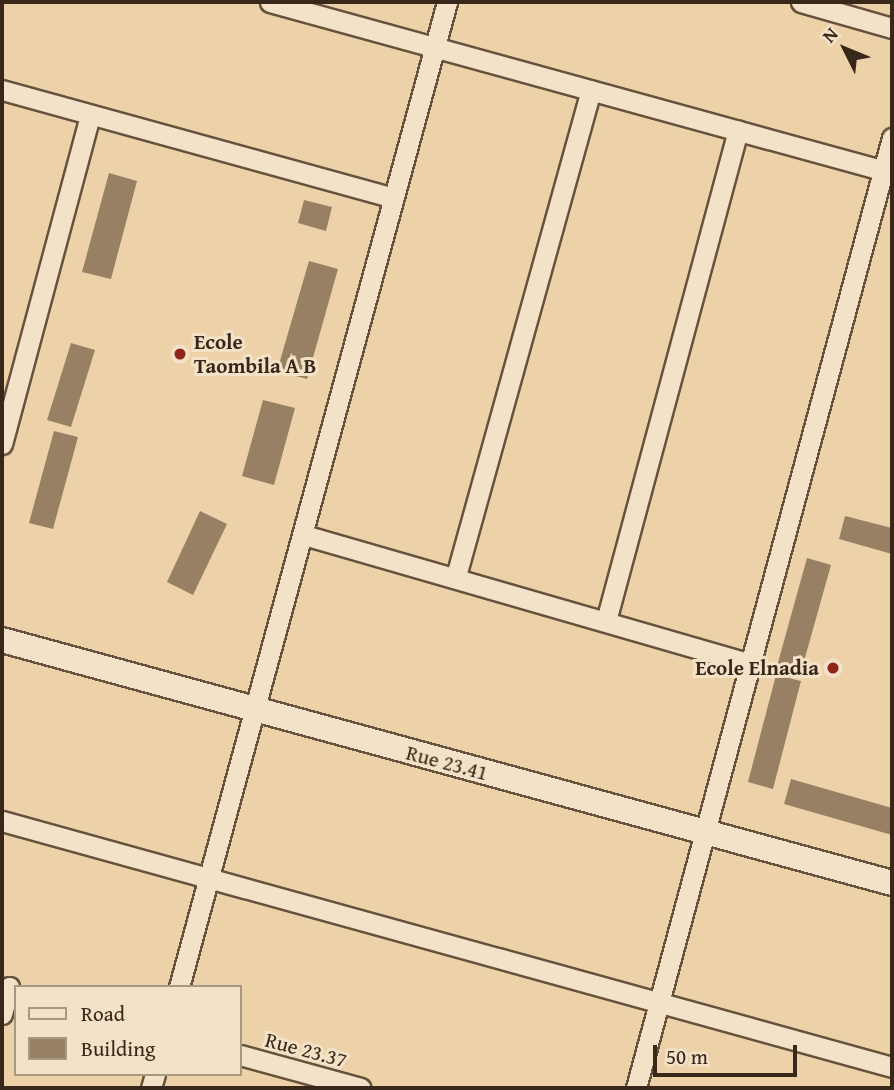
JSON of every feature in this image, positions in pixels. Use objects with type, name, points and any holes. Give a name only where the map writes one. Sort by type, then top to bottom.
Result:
[{"type":"street","points":[[180,985],[257,712],[447,2]]},
{"type":"street","points":[[801,2],[892,28]]},
{"type":"street","points":[[277,3],[435,49],[889,172]]},
{"type":"street","points":[[2,90],[393,198]]},
{"type":"street","points":[[456,576],[591,90]]},
{"type":"street","points":[[2,444],[90,116]]},
{"type":"street","points":[[606,621],[738,130]]},
{"type":"street","points":[[636,1088],[889,172],[892,138]]},
{"type":"street","points":[[304,535],[456,576],[753,665]]},
{"type":"street","name":"Rue 23.41","points":[[2,640],[257,712],[892,883]]},
{"type":"street","points":[[2,821],[209,881],[892,1067]]},
{"type":"street","points":[[2,1014],[9,987]]},
{"type":"street","name":"Rue 23.37","points":[[242,1056],[321,1083],[361,1088]]},
{"type":"building","points":[[109,173],[137,181],[111,279],[82,272]]},
{"type":"building","points":[[304,200],[332,207],[326,231],[298,223]]},
{"type":"building","points":[[309,261],[338,269],[307,379],[277,371]]},
{"type":"building","points":[[71,343],[95,350],[71,427],[47,420]]},
{"type":"building","points":[[263,400],[295,408],[274,485],[242,476]]},
{"type":"building","points":[[54,431],[78,437],[53,529],[29,523]]},
{"type":"building","points":[[200,511],[227,524],[193,595],[167,582]]},
{"type":"building","points":[[845,516],[892,528],[892,554],[839,539]]},
{"type":"building","points":[[807,558],[831,565],[801,672],[777,666]]},
{"type":"building","points":[[776,675],[801,681],[773,789],[748,782]]},
{"type":"building","points":[[791,779],[892,808],[892,835],[784,804]]},
{"type":"place","name":"Ecole Taombila A B","points":[[180,354]]},
{"type":"place","name":"Ecole Elnadia","points":[[833,668]]}]
